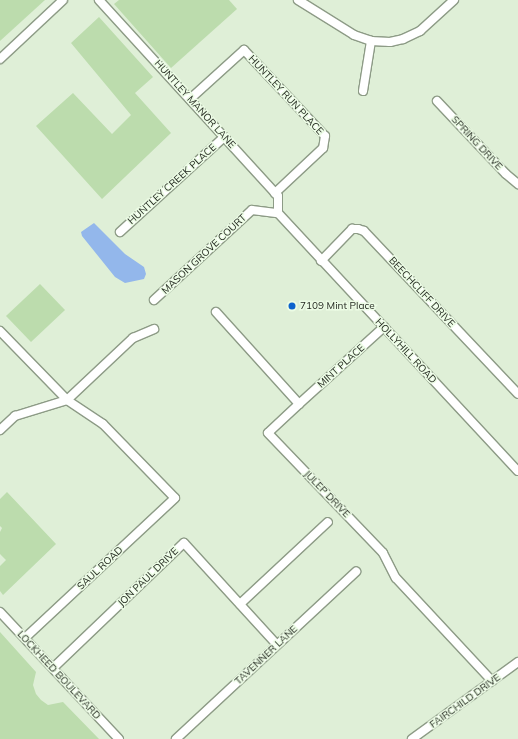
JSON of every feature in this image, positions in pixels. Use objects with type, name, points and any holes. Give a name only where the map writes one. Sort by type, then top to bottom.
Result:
[{"type":"street","points":[[0,59],[63,0]]},
{"type":"street","name":"HUNTLEY MANOR LANE","points":[[99,0],[275,193]]},
{"type":"street","points":[[298,0],[354,35],[370,41],[390,42],[414,34],[426,26],[454,0]]},
{"type":"street","points":[[363,91],[370,41]]},
{"type":"street","name":"HUNTLEY RUN PLACE","points":[[190,99],[244,50],[325,136],[323,148],[275,193]]},
{"type":"street","name":"SPRING DRIVE","points":[[437,101],[506,174],[518,184]]},
{"type":"street","name":"HUNTLEY CREEK PLACE","points":[[120,232],[224,136]]},
{"type":"street","points":[[275,193],[278,196],[278,214]]},
{"type":"street","name":"MASON GROVE COURT","points":[[154,300],[252,210],[278,214]]},
{"type":"street","name":"HOLLYHILL ROAD","points":[[278,214],[518,471]]},
{"type":"street","name":"BEECHCLIFF DRIVE","points":[[321,261],[352,229],[364,231],[518,394]]},
{"type":"street","points":[[216,312],[299,404]]},
{"type":"street","name":"MINT PLACE","points":[[299,404],[384,327]]},
{"type":"street","points":[[0,430],[15,416],[67,400],[134,338],[154,329]]},
{"type":"street","points":[[0,331],[67,400]]},
{"type":"street","name":"SAUL ROAD","points":[[25,638],[175,498],[103,424],[67,400]]},
{"type":"street","name":"JULEP DRIVE","points":[[299,404],[268,433],[383,553],[396,578],[492,682]]},
{"type":"street","points":[[240,604],[328,522]]},
{"type":"street","name":"JON PAUL DRIVE","points":[[53,668],[184,543],[277,645]]},
{"type":"street","name":"TAVENNER LANE","points":[[176,739],[356,572]]},
{"type":"street","name":"LOCKHEED BOULEVARD","points":[[0,612],[118,739]]},
{"type":"street","name":"FAIRCHILD DRIVE","points":[[412,739],[518,662]]},
{"type":"green space","points":[[0,0],[45,0],[0,41]]},
{"type":"green space","points":[[119,0],[229,0],[237,9],[171,68],[114,4]]},
{"type":"green space","points":[[99,17],[153,77],[135,93],[171,133],[102,199],[36,126],[73,93],[112,134],[131,115],[71,43]]},
{"type":"green space","points":[[40,284],[65,310],[31,342],[6,316]]},
{"type":"green space","points":[[7,492],[56,544],[3,595],[0,591],[0,566],[6,560],[0,554],[0,532],[2,528],[0,526],[0,499]]},
{"type":"green space","points":[[0,632],[36,672],[33,685],[36,694],[41,700],[48,705],[63,702],[99,739],[0,739]]},
{"type":"water","points":[[94,223],[125,254],[144,267],[146,274],[144,279],[125,283],[115,277],[82,236],[81,232]]},
{"type":"place","name":"7109 Mint Place","points":[[292,306]]}]
